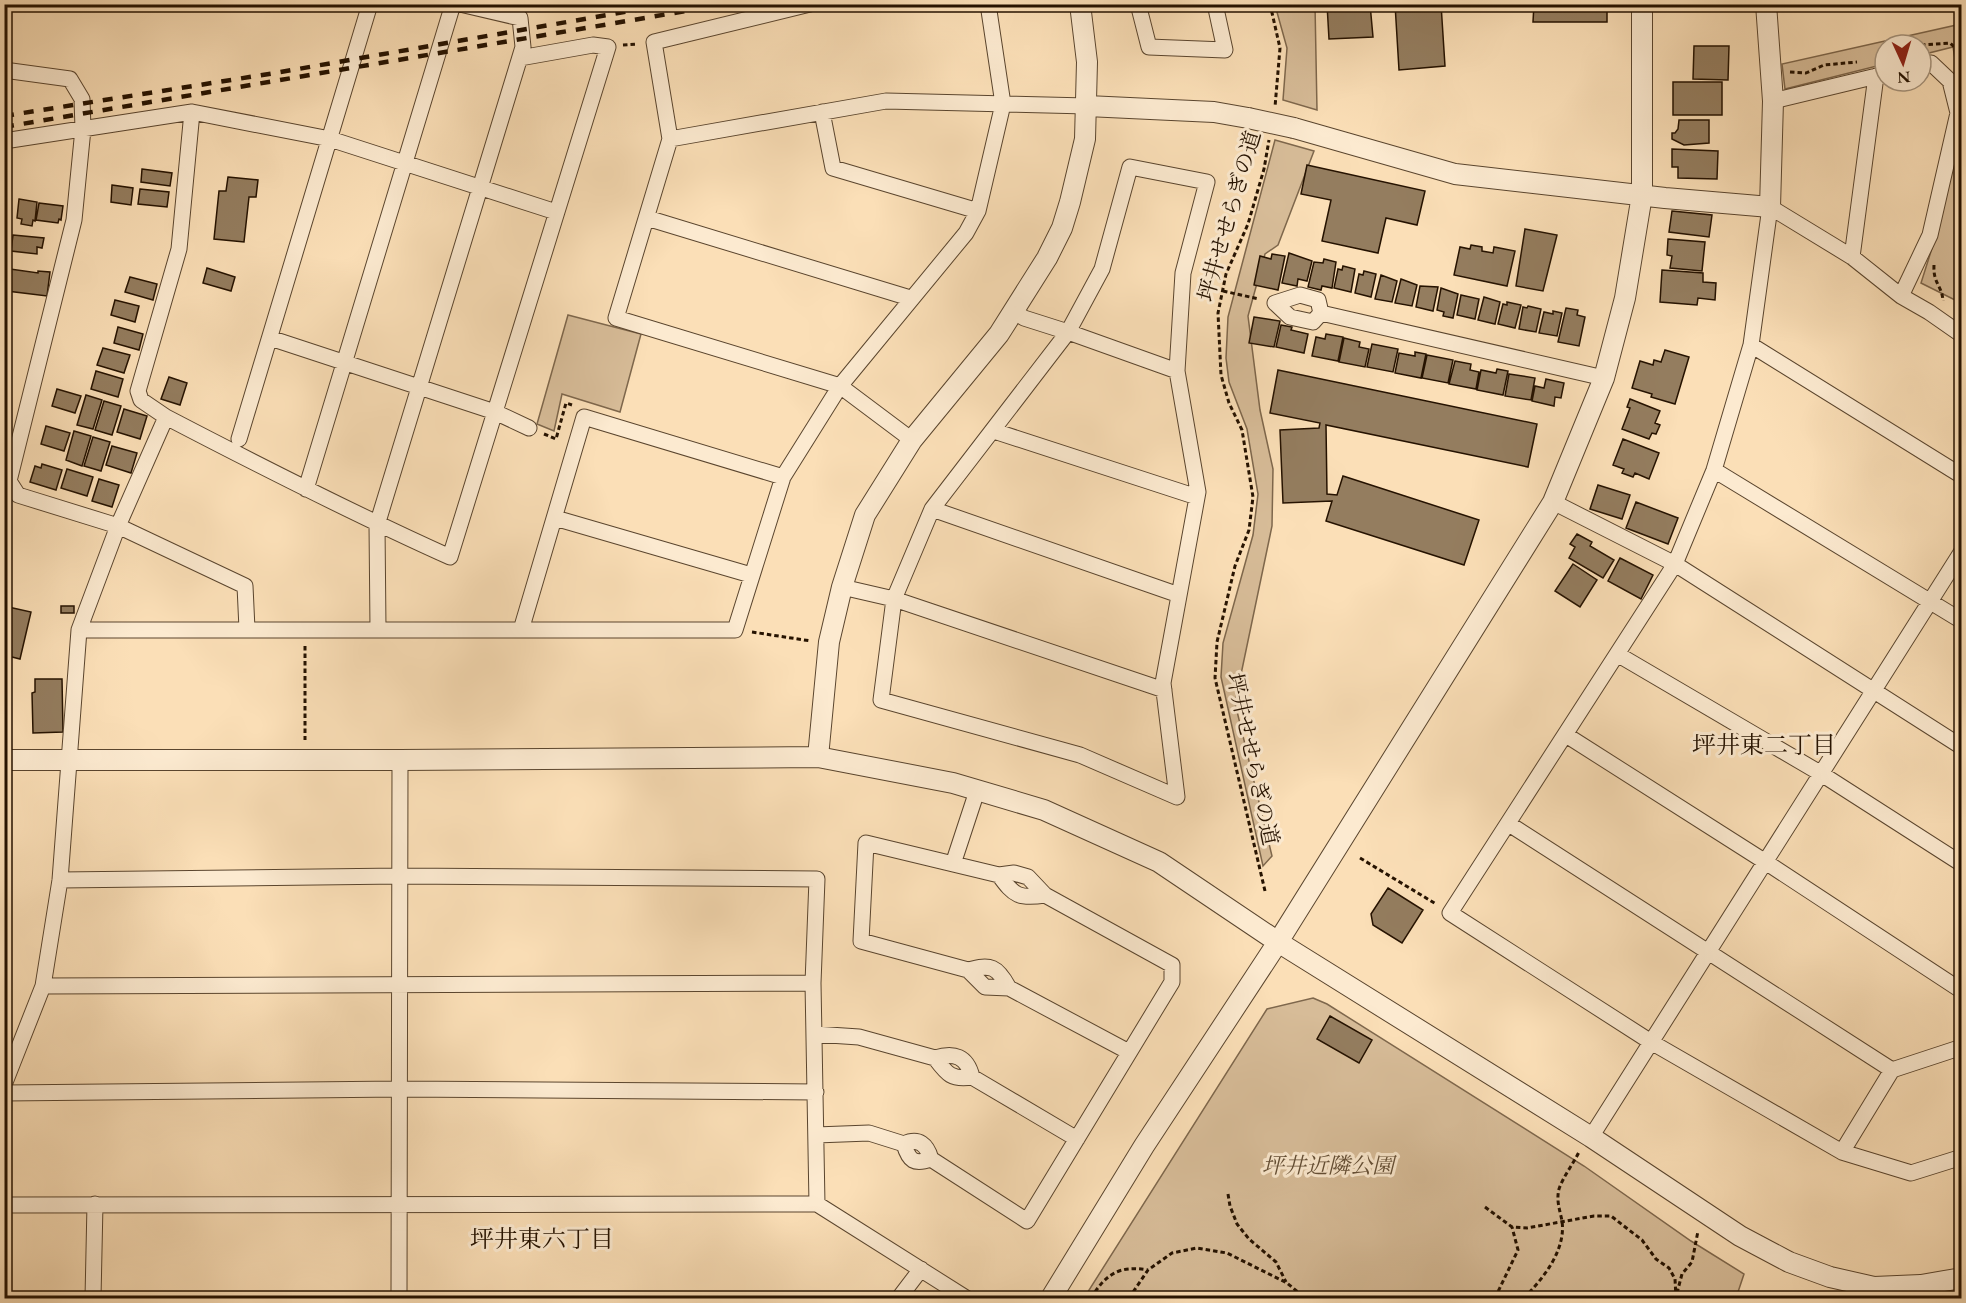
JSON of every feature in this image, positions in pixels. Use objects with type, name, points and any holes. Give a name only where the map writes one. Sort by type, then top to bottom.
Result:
[{"type":"street","points":[[239,439],[370,4]]},
{"type":"street","points":[[306,489],[453,4]]},
{"type":"street","points":[[378,629],[377,525],[523,47],[520,18],[483,7],[460,4]]},
{"type":"street","points":[[810,4],[654,42],[670,139],[616,318],[840,386],[912,440]]},
{"type":"street","points":[[79,630],[735,630],[783,477],[840,386],[910,298],[966,233],[978,212],[1003,104],[988,4]]},
{"type":"street","points":[[819,757],[829,642],[842,587],[865,515],[912,440],[1015,312],[1062,228],[1085,139],[1087,62],[1080,4]]},
{"type":"street","points":[[1138,4],[1149,47],[1225,50],[1215,4]]},
{"type":"street","points":[[1051,1299],[1144,1146],[1278,942],[1553,502],[1604,378],[1625,298],[1642,195],[1642,4]]},
{"type":"street","points":[[1766,4],[1773,101],[1770,207],[1751,345],[1714,470],[1675,564],[1450,913],[1651,1042],[1842,1152],[1911,1173],[1962,1157]]},
{"type":"street","points":[[192,112],[179,249],[138,391],[141,400],[166,417],[306,489],[377,525],[450,557],[608,47],[593,45],[520,58]]},
{"type":"street","points":[[1901,296],[1930,235],[1958,113],[1950,81],[1933,65]]},
{"type":"street","points":[[4,70],[70,79],[82,99],[83,129],[74,220],[9,482],[18,495],[118,526],[245,586],[247,629]]},
{"type":"street","points":[[1773,101],[1873,77]]},
{"type":"street","points":[[1852,257],[1878,93]]},
{"type":"street","points":[[670,139],[886,101],[1205,111],[1294,128],[1455,174],[1770,207],[1852,257],[1901,296],[1929,312],[1962,336]]},
{"type":"street","points":[[4,141],[192,112],[330,139],[556,212]]},
{"type":"street","points":[[822,112],[833,168],[978,212]]},
{"type":"street","points":[[1130,167],[1207,182],[1183,273],[1177,371],[1198,492],[1163,683],[1177,797],[1080,755],[880,700],[894,599],[933,510],[1068,332],[1102,269],[1130,167]]},
{"type":"street","points":[[647,218],[910,298]]},
{"type":"street","points":[[1300,295],[1318,300],[1321,313],[1313,322],[1290,317],[1275,303],[1300,295]]},
{"type":"street","points":[[1015,312],[1024,318],[1177,371]]},
{"type":"street","points":[[1321,313],[1604,378]]},
{"type":"street","points":[[270,338],[495,412],[529,428]]},
{"type":"street","points":[[1751,345],[1962,476]]},
{"type":"street","points":[[4,1084],[43,986],[60,880],[71,760],[79,630],[118,526],[166,417]]},
{"type":"street","points":[[521,630],[584,417],[783,477]]},
{"type":"street","points":[[994,431],[1197,497]]},
{"type":"street","points":[[1714,470],[1962,621]]},
{"type":"street","points":[[1553,502],[1675,564],[1962,747]]},
{"type":"street","points":[[933,510],[1179,595]]},
{"type":"street","points":[[555,518],[751,575]]},
{"type":"street","points":[[1585,1145],[1962,551]]},
{"type":"street","points":[[842,587],[894,599],[1164,690]]},
{"type":"street","points":[[1617,654],[1820,772],[1962,864]]},
{"type":"street","points":[[1566,735],[1962,991]]},
{"type":"street","points":[[4,760],[819,757],[953,783],[1044,810],[1159,862],[1585,1145],[1740,1236],[1789,1262],[1874,1293],[1962,1278]]},
{"type":"street","points":[[399,1299],[400,760]]},
{"type":"street","points":[[952,864],[977,790]]},
{"type":"street","points":[[1509,824],[1892,1070]]},
{"type":"street","points":[[816,1135],[869,1133],[904,1144],[907,1155],[913,1161],[921,1163],[931,1160],[1027,1221],[1172,982],[1172,964],[1045,895],[1020,897],[1010,890],[999,875],[866,843],[861,941],[968,970],[985,987],[1008,988],[1129,1052]]},
{"type":"street","points":[[60,880],[400,876],[817,879],[813,982],[817,1203]]},
{"type":"street","points":[[43,986],[813,982]]},
{"type":"street","points":[[814,1034],[859,1036],[934,1058],[950,1076],[959,1079],[972,1077],[1077,1139]]},
{"type":"street","points":[[1842,1152],[1892,1070],[1962,1047]]},
{"type":"street","points":[[4,1093],[399,1089],[816,1092]]},
{"type":"street","points":[[4,1205],[817,1203],[966,1299]]},
{"type":"street","points":[[93,1299],[95,1204]]},
{"type":"street","points":[[899,1299],[921,1269]]},
{"type":"path","name":"坪井せせらぎの道","points":[[1270,4],[1280,48],[1274,116]]},
{"type":"path","points":[[608,47],[654,42]]},
{"type":"path","points":[[1933,44],[1950,43],[1959,51],[1962,64]]},
{"type":"path","points":[[1783,72],[1806,73],[1824,65],[1867,60]]},
{"type":"path","name":"坪井せせらぎの道","points":[[1265,891],[1215,678],[1217,642],[1235,566],[1249,530],[1252,497],[1242,430],[1229,403],[1221,375],[1218,313],[1226,274],[1251,213],[1264,169],[1270,137]]},
{"type":"path","points":[[1223,291],[1275,303]]},
{"type":"path","points":[[305,629],[305,740]]},
{"type":"path","points":[[735,630],[819,642]]},
{"type":"path","points":[[1360,858],[1450,913]]},
{"type":"path","points":[[1448,1295],[1495,1297],[1527,1295],[1539,1283],[1559,1251],[1562,1222],[1558,1208],[1559,1188],[1585,1145]]},
{"type":"path","points":[[1228,1194],[1237,1224],[1249,1239],[1276,1263],[1287,1283]]},
{"type":"path","points":[[1485,1207],[1512,1227],[1527,1228],[1593,1216],[1611,1216],[1642,1240],[1656,1259],[1670,1268],[1675,1279],[1676,1298]]},
{"type":"path","points":[[1495,1297],[1518,1250],[1512,1227]]},
{"type":"path","points":[[1676,1298],[1682,1274],[1692,1262],[1698,1231]]},
{"type":"path","points":[[1129,1299],[1148,1270],[1172,1253],[1197,1248],[1227,1253],[1287,1283],[1305,1299]]},
{"type":"path","points":[[1091,1299],[1111,1273],[1133,1267],[1148,1270]]},
{"type":"green space","points":[[1275,5],[1315,5],[1317,110],[1283,100],[1287,48]]},
{"type":"green space","points":[[1961,24],[1961,95],[1953,47],[1933,52],[1933,33],[1921,33]]},
{"type":"green space","points":[[1873,44],[1873,67],[1785,89],[1782,64]]},
{"type":"green space","points":[[1961,129],[1961,303],[1921,283],[1939,226]]},
{"type":"green space","points":[[1275,140],[1314,151],[1278,245],[1265,254],[1248,316],[1260,410],[1273,469],[1272,526],[1235,703],[1272,856],[1263,866],[1221,677],[1223,643],[1253,535],[1258,494],[1247,429],[1229,382],[1226,358],[1228,317]]},
{"type":"green space","points":[[568,315],[641,334],[620,412],[562,394],[554,431],[537,424]]},
{"type":"green space","name":"坪井近隣公園","points":[[1313,998],[1327,1004],[1584,1166],[1691,1241],[1744,1274],[1736,1298],[1084,1298],[1267,1009]]},
{"type":"building","points":[[1327,4],[1370,4],[1373,37],[1329,39]]},
{"type":"building","points":[[1395,4],[1441,4],[1445,66],[1399,70]]},
{"type":"building","points":[[1534,4],[1607,4],[1607,22],[1533,22]]},
{"type":"building","points":[[1694,46],[1729,46],[1728,80],[1693,79]]},
{"type":"building","points":[[1673,82],[1722,82],[1722,115],[1673,115]]},
{"type":"building","points":[[1679,120],[1709,120],[1709,143],[1684,145],[1672,139],[1672,133],[1678,129]]},
{"type":"building","points":[[1672,149],[1718,151],[1717,179],[1678,178],[1678,167],[1672,167]]},
{"type":"building","points":[[1307,165],[1425,191],[1417,225],[1386,218],[1378,253],[1322,241],[1331,200],[1301,194]]},
{"type":"building","points":[[142,169],[172,173],[170,186],[141,182]]},
{"type":"building","points":[[228,177],[258,180],[256,197],[249,197],[244,242],[214,239],[219,191],[226,191]]},
{"type":"building","points":[[4,180],[10,180],[8,193],[11,193],[6,233],[4,232]]},
{"type":"building","points":[[112,185],[133,188],[131,205],[111,202]]},
{"type":"building","points":[[140,189],[169,192],[167,207],[138,204]]},
{"type":"building","points":[[19,199],[37,202],[35,221],[33,220],[32,226],[21,224],[22,219],[17,218]]},
{"type":"building","points":[[39,203],[63,206],[61,220],[59,219],[58,223],[36,220]]},
{"type":"building","points":[[1672,211],[1712,215],[1709,237],[1669,232]]},
{"type":"building","points":[[1525,229],[1557,235],[1543,291],[1516,286]]},
{"type":"building","points":[[13,235],[44,238],[42,248],[37,247],[37,254],[11,251]]},
{"type":"building","points":[[1668,239],[1705,242],[1702,271],[1670,268],[1672,256],[1667,255]]},
{"type":"building","points":[[1471,245],[1482,247],[1482,251],[1493,253],[1494,247],[1515,251],[1507,286],[1454,275],[1460,247],[1470,249]]},
{"type":"building","points":[[1289,253],[1312,261],[1307,281],[1298,279],[1297,286],[1282,283]]},
{"type":"building","points":[[1272,254],[1285,256],[1278,290],[1254,285],[1260,256],[1271,259]]},
{"type":"building","points":[[1324,259],[1336,262],[1332,288],[1322,286],[1321,290],[1308,287],[1314,262],[1323,263]]},
{"type":"building","points":[[1343,266],[1355,269],[1351,292],[1334,288],[1338,269],[1342,270]]},
{"type":"building","points":[[207,268],[235,277],[231,291],[203,283]]},
{"type":"building","points":[[10,269],[38,273],[38,271],[50,272],[47,296],[7,291]]},
{"type":"building","points":[[1662,270],[1703,273],[1703,282],[1716,283],[1715,300],[1698,298],[1697,305],[1660,302]]},
{"type":"building","points":[[1364,271],[1376,274],[1371,297],[1355,293],[1359,274],[1363,275]]},
{"type":"building","points":[[1381,275],[1397,281],[1392,302],[1375,299]]},
{"type":"building","points":[[130,277],[157,284],[153,300],[125,292]]},
{"type":"building","points":[[1401,279],[1417,285],[1412,306],[1395,303]]},
{"type":"building","points":[[1420,286],[1438,287],[1433,311],[1416,307]]},
{"type":"building","points":[[1441,288],[1458,294],[1453,318],[1443,316],[1444,312],[1437,310]]},
{"type":"building","points":[[1461,295],[1479,299],[1475,319],[1457,315]]},
{"type":"building","points":[[1484,297],[1500,302],[1495,324],[1478,320]]},
{"type":"building","points":[[115,300],[139,306],[135,322],[111,315]]},
{"type":"building","points":[[1507,302],[1521,305],[1515,328],[1498,324],[1503,304],[1507,305]]},
{"type":"building","points":[[1523,307],[1541,309],[1536,332],[1519,329]]},
{"type":"building","points":[[1566,308],[1578,310],[1577,315],[1585,317],[1579,346],[1558,342]]},
{"type":"building","points":[[1553,311],[1562,313],[1557,336],[1539,333],[1544,312],[1553,314]]},
{"type":"building","points":[[1254,317],[1280,321],[1274,347],[1249,343]]},
{"type":"building","points":[[1281,325],[1308,334],[1304,353],[1276,347]]},
{"type":"building","points":[[118,327],[143,334],[139,350],[114,343]]},
{"type":"building","points":[[1326,334],[1343,337],[1338,361],[1312,356],[1316,337],[1325,339]]},
{"type":"building","points":[[1344,338],[1360,342],[1359,347],[1369,349],[1365,367],[1339,362]]},
{"type":"building","points":[[1372,344],[1398,349],[1393,372],[1367,367]]},
{"type":"building","points":[[103,348],[130,355],[124,373],[97,365]]},
{"type":"building","points":[[1665,350],[1689,357],[1675,404],[1651,397],[1652,394],[1632,388],[1640,361],[1653,365],[1654,360],[1661,362]]},
{"type":"building","points":[[1415,352],[1426,354],[1421,378],[1395,373],[1399,353],[1415,356]]},
{"type":"building","points":[[1427,355],[1453,360],[1448,383],[1422,378]]},
{"type":"building","points":[[1455,361],[1471,364],[1470,370],[1479,372],[1476,389],[1449,384]]},
{"type":"building","points":[[1497,369],[1508,371],[1503,395],[1477,390],[1481,370],[1496,373]]},
{"type":"building","points":[[1278,370],[1537,424],[1528,467],[1326,425],[1327,494],[1337,495],[1343,476],[1479,520],[1464,565],[1326,521],[1332,501],[1283,503],[1280,430],[1319,428],[1320,423],[1270,413]]},
{"type":"building","points":[[96,371],[123,379],[118,397],[91,389]]},
{"type":"building","points":[[1509,374],[1535,378],[1531,400],[1505,396]]},
{"type":"building","points":[[169,377],[187,383],[180,405],[161,399]]},
{"type":"building","points":[[1546,379],[1564,383],[1561,398],[1555,397],[1554,406],[1532,401],[1535,386],[1544,388]]},
{"type":"building","points":[[57,389],[81,396],[75,413],[52,406]]},
{"type":"building","points":[[86,395],[102,400],[93,429],[77,425]]},
{"type":"building","points":[[1630,399],[1660,411],[1655,423],[1660,425],[1656,434],[1652,433],[1649,439],[1622,429],[1630,408],[1627,407]]},
{"type":"building","points":[[104,401],[121,406],[112,435],[95,430]]},
{"type":"building","points":[[124,409],[147,416],[140,439],[117,432]]},
{"type":"building","points":[[46,426],[70,433],[64,451],[41,444]]},
{"type":"building","points":[[74,431],[91,436],[82,466],[66,460]]},
{"type":"building","points":[[93,437],[110,442],[101,471],[84,466]]},
{"type":"building","points":[[1623,439],[1659,453],[1649,479],[1635,473],[1633,477],[1622,473],[1624,469],[1613,465]]},
{"type":"building","points":[[112,446],[137,453],[131,473],[106,465]]},
{"type":"building","points":[[42,464],[62,470],[56,490],[30,482],[35,466],[41,468]]},
{"type":"building","points":[[67,469],[93,477],[87,496],[61,488]]},
{"type":"building","points":[[99,479],[119,485],[112,507],[92,501]]},
{"type":"building","points":[[1598,485],[1630,495],[1622,519],[1590,509]]},
{"type":"building","points":[[1636,502],[1678,518],[1668,544],[1626,528]]},
{"type":"building","points":[[1577,534],[1592,542],[1590,546],[1614,560],[1603,578],[1569,558],[1575,547],[1570,544]]},
{"type":"building","points":[[1620,558],[1653,575],[1641,599],[1608,581]]},
{"type":"building","points":[[1573,564],[1597,580],[1580,607],[1555,591]]},
{"type":"building","points":[[4,606],[31,612],[20,659],[4,655]]},
{"type":"building","points":[[61,606],[74,606],[74,613],[61,613]]},
{"type":"building","points":[[35,679],[62,679],[63,732],[33,733],[32,693],[35,692]]},
{"type":"building","points":[[1388,888],[1423,910],[1402,943],[1373,925],[1371,914]]},
{"type":"building","points":[[1330,1016],[1372,1040],[1359,1063],[1317,1039]]},
{"type":"railway","points":[[4,116],[275,73],[670,4]]},
{"type":"railway","points":[[4,127],[727,4]]},
{"type":"district","name":"坪井東二丁目","points":[[1764,744]]},
{"type":"district","name":"坪井東六丁目","points":[[542,1238]]}]
